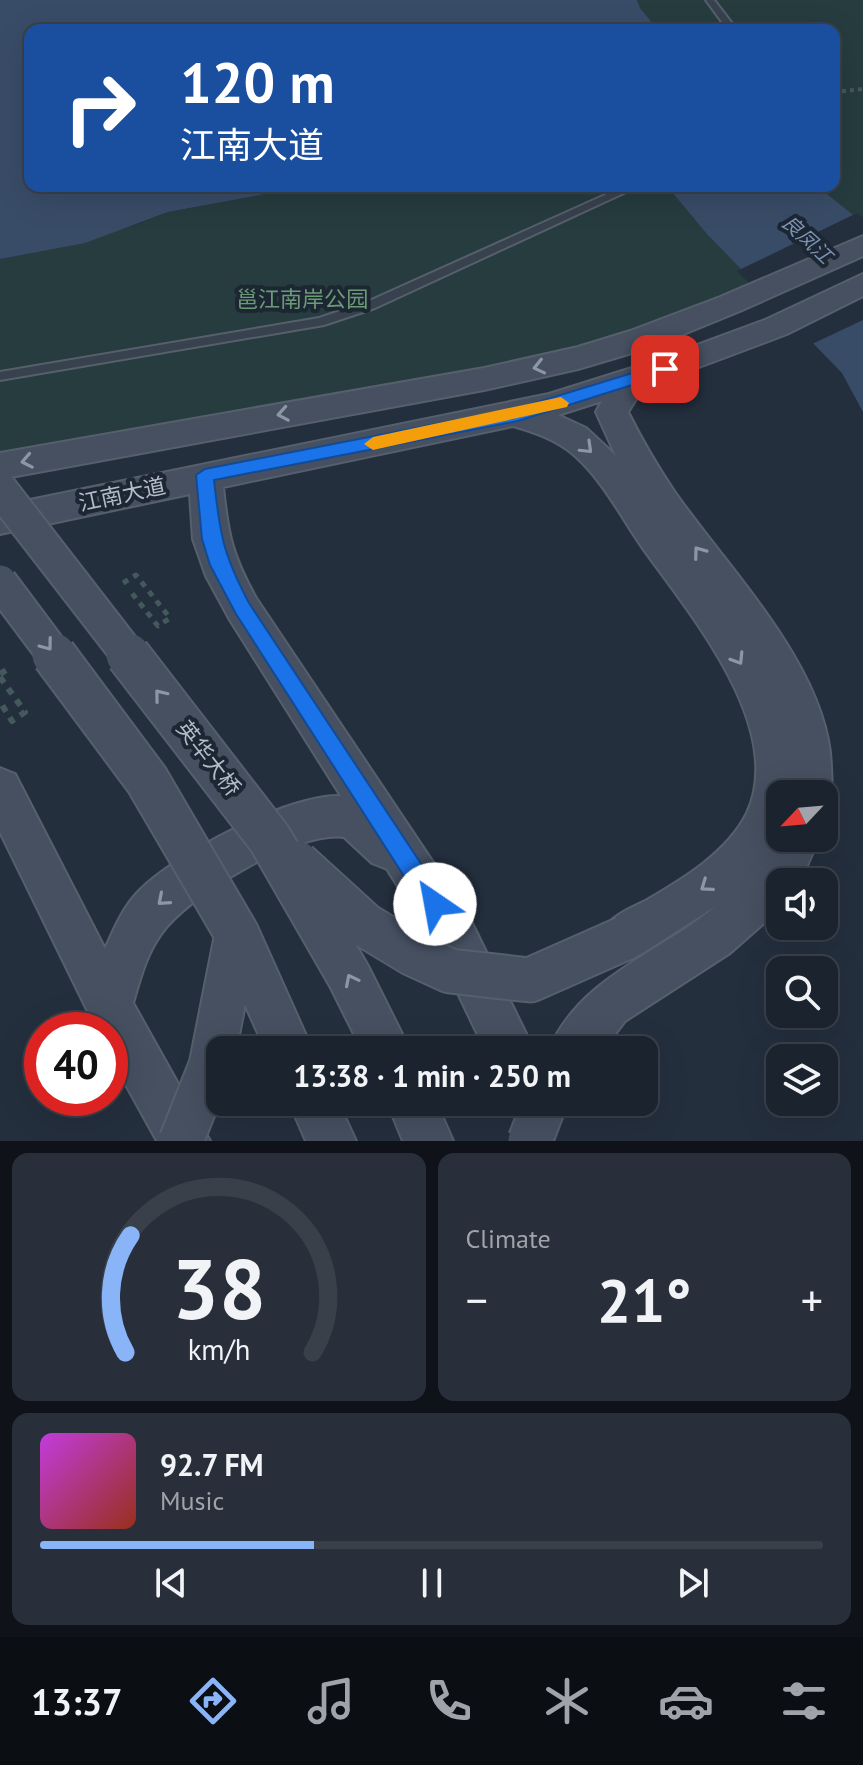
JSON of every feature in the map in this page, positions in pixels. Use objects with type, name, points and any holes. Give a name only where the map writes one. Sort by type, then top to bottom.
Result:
[{"type":"main road","points":[[0,466],[484,379],[578,358],[641,339],[798,276],[863,245]]},
{"type":"main road","name":"江南大道","points":[[0,520],[205,475],[518,415],[648,375],[776,327],[863,284]]},
{"type":"main road","points":[[648,375],[612,412],[620,435],[642,473],[772,654],[794,693],[808,733],[814,780]]},
{"type":"main road","points":[[270,839],[365,925],[413,954],[450,971],[530,980],[625,938],[710,884],[738,861],[760,829],[772,802],[774,767],[771,724],[748,675],[603,464],[576,437],[518,415]]},
{"type":"main road","points":[[205,475],[211,539],[225,576],[243,609],[451,929],[503,1036]]},
{"type":"main road","name":"英华大桥","points":[[0,489],[270,839],[349,976],[379,1036]]},
{"type":"main road","points":[[0,582],[147,780],[237,934],[283,1036]]},
{"type":"main road","points":[[0,788],[139,1064],[183,1141]]},
{"type":"main road","points":[[109,1006],[130,941],[154,907],[178,886],[230,853],[318,819],[339,816],[366,826],[419,880]]},
{"type":"main road","points":[[584,1036],[609,1005],[714,937],[769,890],[793,852]]},
{"type":"main road","points":[[183,1141],[198,1109],[214,1059],[237,934]]},
{"type":"main road","points":[[319,1116],[331,1141]]},
{"type":"main road","points":[[417,1116],[428,1141]]},
{"type":"main road","points":[[530,1141],[540,1116]]},
{"type":"main road","points":[[543,1116],[555,1141]]},
{"type":"lane","points":[[710,0],[728,24]]},
{"type":"lane","points":[[0,376],[320,322],[371,305],[621,192]]},
{"type":"path","points":[[840,91],[863,89]]},
{"type":"path","points":[[123,583],[136,575],[170,618],[158,626],[131,592]]},
{"type":"path","points":[[0,702],[12,721],[25,712],[0,676],[11,667]]},
{"type":"green space","name":"邕江南岸公园","points":[[637,0],[863,0],[863,245],[641,339],[0,466],[0,259],[135,225],[168,212],[271,192],[840,192],[840,24],[653,24]]},
{"type":"water","points":[[0,0],[637,0],[653,24],[24,24],[24,192],[271,192],[168,212],[85,243],[0,259]]},
{"type":"water","name":"良凤江","points":[[672,192],[824,192],[863,223],[863,412],[842,373],[707,234]]},
{"type":"pier","points":[[857,213],[863,218],[863,320],[810,345],[737,271]]},
{"type":"slow traffic","points":[[373,444],[518,415],[561,403]]},
{"type":"route","points":[[435,904],[243,609],[219,565],[211,539],[205,475],[518,415],[665,369]]}]
